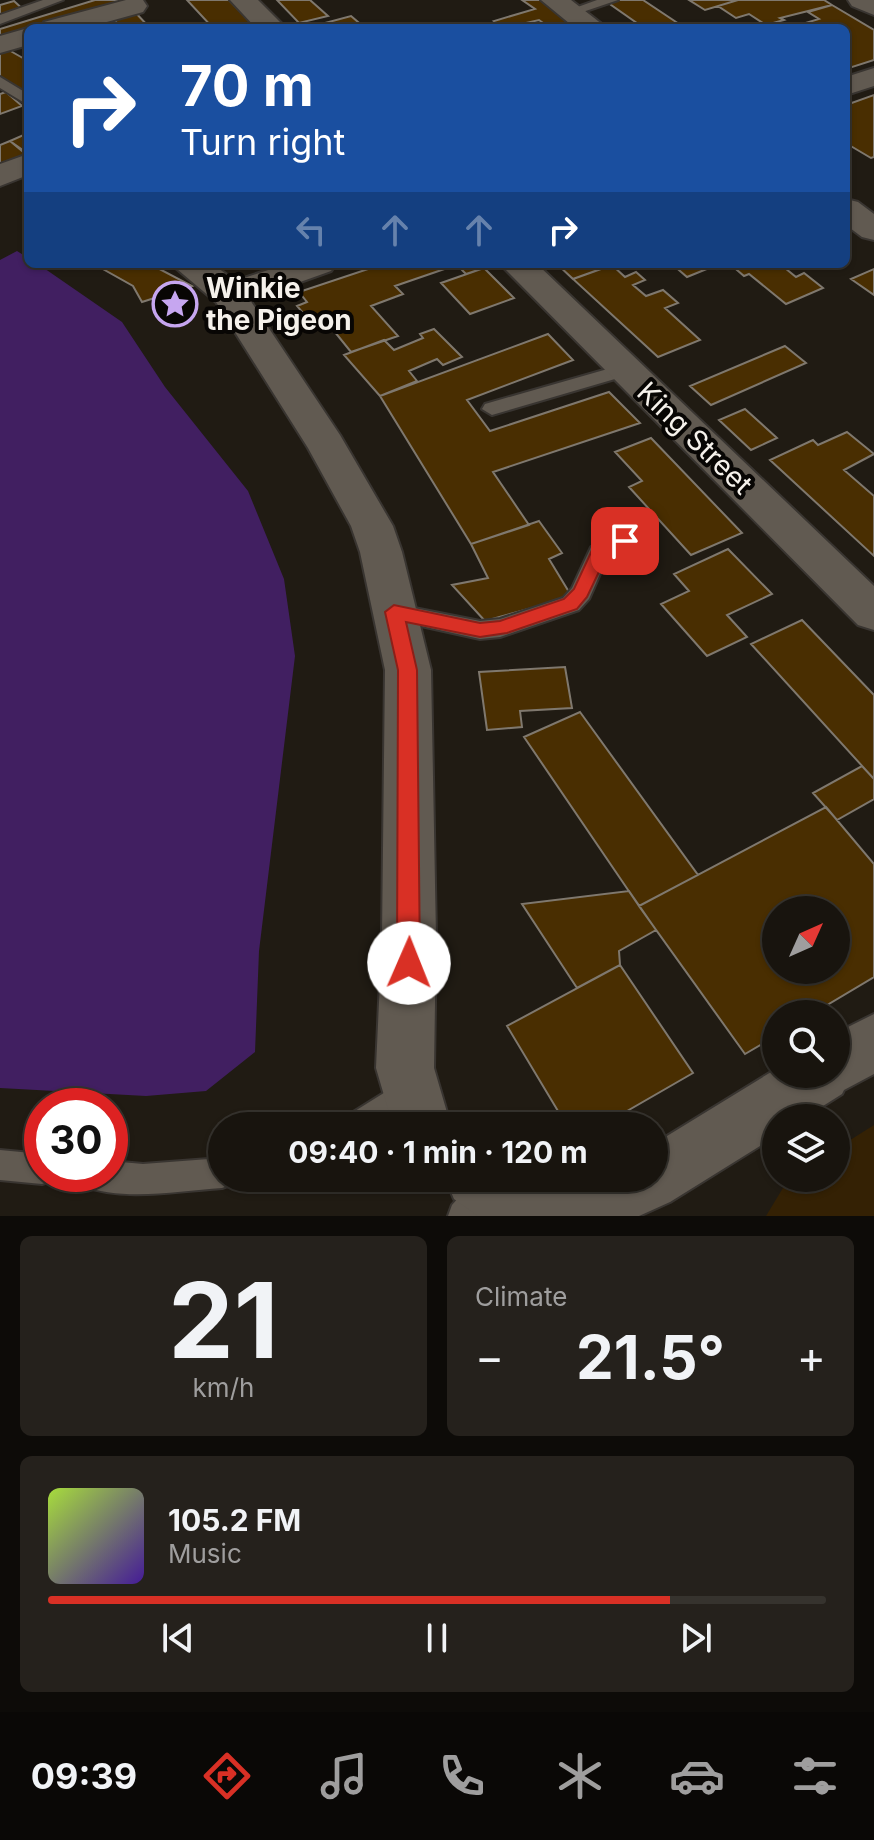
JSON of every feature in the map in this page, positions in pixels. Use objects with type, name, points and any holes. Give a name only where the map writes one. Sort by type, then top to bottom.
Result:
[{"type":"street","points":[[243,0],[268,24]]},
{"type":"street","points":[[861,0],[874,7]]},
{"type":"street","points":[[69,24],[134,6]]},
{"type":"street","points":[[562,6],[587,24]]},
{"type":"street","points":[[0,45],[24,37]]},
{"type":"street","points":[[850,85],[874,77]]},
{"type":"street","points":[[0,176],[24,165]]},
{"type":"street","points":[[0,183],[24,188]]},
{"type":"street","points":[[850,212],[874,230]]},
{"type":"street","points":[[195,268],[211,277],[229,295],[326,445],[372,526],[381,552],[408,670],[409,937],[405,1068],[417,1108]]},
{"type":"street","points":[[229,295],[307,268]]},
{"type":"street","name":"King Street","points":[[521,268],[874,613]]},
{"type":"street","points":[[850,1057],[874,1042]]},
{"type":"street","points":[[668,1178],[801,1088]]},
{"type":"street","points":[[475,1194],[537,1210],[577,1209],[641,1192]]},
{"type":"lane","points":[[0,20],[56,0]]},
{"type":"lane","points":[[562,6],[611,0]]},
{"type":"lane","points":[[0,81],[24,98]]},
{"type":"lane","points":[[492,409],[625,370]]},
{"type":"lane","points":[[394,612],[480,630],[500,628],[571,604],[581,593],[599,553],[625,541]]},
{"type":"lane","points":[[0,1165],[24,1167]]},
{"type":"lane","points":[[128,1178],[208,1174]]},
{"type":"shaded area","points":[[17,251],[24,255],[24,268],[44,268],[122,322],[165,387],[248,491],[284,579],[295,656],[259,951],[255,1052],[206,1091],[146,1096],[128,1095],[128,1088],[0,1088],[0,260]]},
{"type":"shaded area","points":[[874,1125],[874,1216],[766,1216],[781,1192],[850,1192],[850,1140]]},
{"type":"building","points":[[95,0],[144,0],[58,24],[24,24],[24,34],[0,42],[0,29]]},
{"type":"building","points":[[187,0],[229,0],[253,24],[209,24]]},
{"type":"building","points":[[277,0],[310,0],[328,16],[299,23]]},
{"type":"building","points":[[522,0],[543,0],[576,24],[544,24],[539,20],[498,24],[494,21],[535,9]]},
{"type":"building","points":[[604,0],[643,0],[679,24],[638,24]]},
{"type":"building","points":[[689,0],[738,0],[705,10]]},
{"type":"building","points":[[738,0],[824,0],[832,5],[780,18],[784,20],[770,24],[749,14],[736,18],[718,6]]},
{"type":"building","points":[[14,1],[27,13],[0,19],[0,5]]},
{"type":"building","points":[[832,5],[874,30],[874,60],[850,68],[850,24],[802,24],[819,19],[808,12]]},
{"type":"building","points":[[133,10],[146,24],[118,24],[111,16]]},
{"type":"building","points":[[351,16],[360,24],[321,24]]},
{"type":"building","points":[[7,49],[24,59],[24,90],[15,93],[0,81],[0,51]]},
{"type":"building","points":[[6,92],[22,106],[0,114],[0,94]]},
{"type":"building","points":[[874,95],[874,157],[850,146],[850,104]]},
{"type":"building","points":[[24,135],[24,151],[10,141]]},
{"type":"building","points":[[10,141],[24,153],[24,158],[0,168],[0,145]]},
{"type":"building","points":[[101,268],[158,268],[192,286],[142,302],[133,286]]},
{"type":"building","points":[[371,268],[447,268],[395,286],[403,294],[371,306],[398,336],[351,352],[322,316],[309,320],[297,306],[307,302],[299,292]]},
{"type":"building","points":[[460,268],[484,268],[466,274]]},
{"type":"building","points":[[484,268],[514,298],[470,314],[441,283]]},
{"type":"building","points":[[561,268],[604,268],[573,279]]},
{"type":"building","points":[[604,268],[615,268],[625,277],[636,272],[645,280],[633,285],[646,296],[663,290],[678,303],[665,308],[700,340],[658,357],[573,279]]},
{"type":"building","points":[[677,268],[709,268],[687,277]]},
{"type":"building","points":[[735,268],[785,268],[796,277],[804,273],[823,288],[786,304],[749,274],[744,276]]},
{"type":"building","points":[[874,269],[874,295],[851,279]]},
{"type":"building","points":[[434,329],[462,357],[443,365],[437,359],[409,371],[417,381],[380,396],[344,355],[384,340],[394,350],[423,338],[420,334]]},
{"type":"building","points":[[548,334],[573,360],[467,400],[490,431],[609,392],[640,423],[493,472],[529,525],[471,544],[380,396]]},
{"type":"building","points":[[785,346],[806,363],[711,405],[690,386]]},
{"type":"building","points":[[745,409],[777,438],[751,450],[719,420]]},
{"type":"building","points":[[847,432],[874,454],[844,470],[874,496],[874,556],[770,460],[813,440],[818,445]]},
{"type":"building","points":[[651,438],[742,533],[691,555],[629,487],[642,481],[615,452]]},
{"type":"building","points":[[539,521],[562,553],[549,559],[572,597],[485,621],[452,585],[488,578],[471,544]]},
{"type":"building","points":[[728,549],[772,594],[727,615],[747,637],[707,656],[661,604],[689,591],[674,574]]},
{"type":"building","points":[[802,620],[874,695],[874,779],[751,644]]},
{"type":"building","points":[[565,667],[572,708],[520,711],[522,727],[487,730],[479,672]]},
{"type":"building","points":[[580,712],[698,875],[639,906],[524,737]]},
{"type":"building","points":[[862,766],[874,779],[874,799],[837,820],[813,793]]},
{"type":"building","points":[[826,807],[874,864],[874,977],[835,1000],[762,1000],[762,1044],[745,1054],[639,906]]},
{"type":"building","points":[[629,891],[656,930],[619,951],[620,965],[577,988],[522,904]]},
{"type":"building","points":[[620,965],[693,1073],[625,1112],[559,1112],[507,1026]]},
{"type":"place","name":"Winkie the Pigeon","points":[[175,304]]},
{"type":"route","points":[[409,963],[408,670],[394,612],[480,630],[500,628],[571,604],[581,593],[599,553],[625,541]]}]
